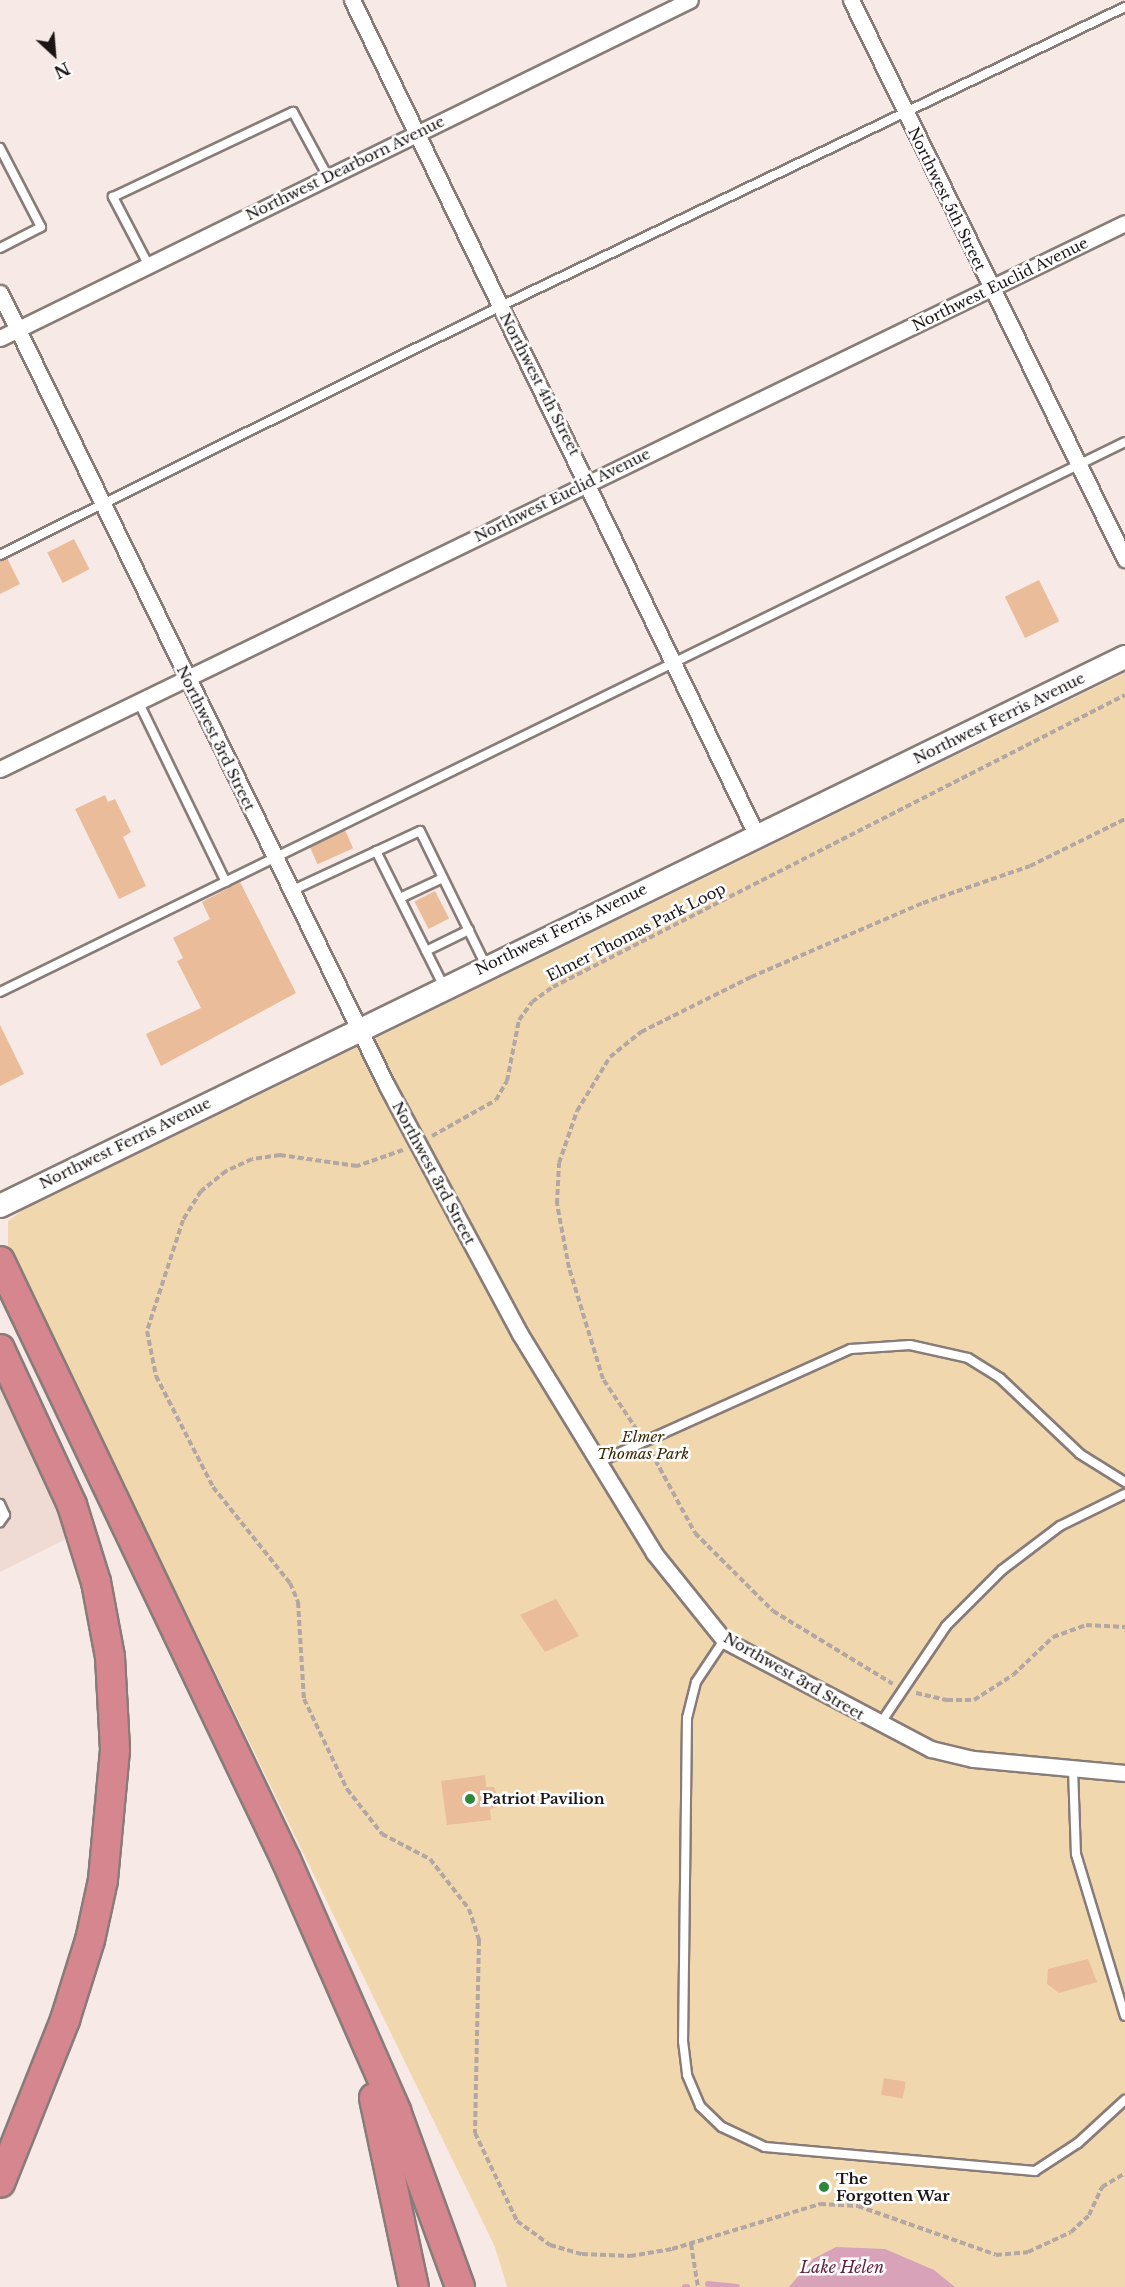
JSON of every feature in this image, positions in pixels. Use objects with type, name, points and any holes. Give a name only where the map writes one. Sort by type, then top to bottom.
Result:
[{"type":"highway","points":[[0,1261],[286,1860],[396,2111],[460,2287]]},
{"type":"highway","points":[[0,1349],[11,1380],[72,1505],[96,1582],[110,1657],[115,1750],[103,1880],[90,1940],[65,2020],[0,2183]]},
{"type":"highway","points":[[345,1999],[380,2118],[414,2287]]},
{"type":"street","name":"Northwest 4th Street","points":[[352,0],[589,482],[756,834]]},
{"type":"street","name":"Northwest Dearborn Avenue","points":[[0,338],[327,175],[419,133],[690,0]]},
{"type":"street","name":"Northwest 5th Street","points":[[851,0],[1077,466],[1125,559]]},
{"type":"street","name":"Northwest Euclid Avenue","points":[[0,769],[1125,222]]},
{"type":"street","name":"Northwest 3rd Street","points":[[0,292],[102,506],[358,1028],[520,1334],[654,1553],[724,1640],[931,1749],[973,1759],[1125,1773]]},
{"type":"street","name":"Northwest Ferris Avenue","points":[[0,1206],[358,1028],[1125,657]]},
{"type":"lane","points":[[0,555],[501,306],[1125,7]]},
{"type":"lane","points":[[148,264],[113,197],[292,112],[327,175]]},
{"type":"lane","points":[[0,147],[41,227],[0,248]]},
{"type":"lane","points":[[0,992],[674,660],[1125,442]]},
{"type":"lane","points":[[138,702],[226,882]]},
{"type":"lane","points":[[291,891],[420,831],[486,966]]},
{"type":"lane","points":[[376,851],[444,987]]},
{"type":"lane","points":[[400,898],[443,878]]},
{"type":"lane","points":[[426,951],[469,930]]},
{"type":"lane","points":[[599,1462],[851,1349],[910,1345],[968,1358],[1000,1378],[1080,1454],[1125,1482]]},
{"type":"lane","points":[[880,1724],[946,1626],[1002,1570],[1060,1526],[1125,1494]]},
{"type":"lane","points":[[0,1504],[5,1515],[0,1522]]},
{"type":"lane","points":[[724,1640],[696,1682],[687,1718],[683,2041],[687,2075],[700,2106],[722,2127],[765,2147],[1035,2171],[1078,2144],[1125,2100]]},
{"type":"lane","points":[[1073,1769],[1076,1854],[1125,2016]]},
{"type":"path","name":"Elmer Thomas Park Loop","points":[[1125,695],[552,987],[519,1020],[507,1081],[496,1100],[418,1143],[357,1166],[280,1155],[252,1159],[226,1171],[201,1191],[183,1220],[147,1331],[150,1354],[213,1487],[290,1583],[298,1602],[304,1699],[347,1789],[382,1834],[430,1859],[469,1909],[478,1940],[475,2133],[517,2221],[550,2245],[582,2254],[630,2256],[691,2244],[820,2204],[858,2206],[996,2255],[1028,2252],[1071,2232],[1089,2215],[1102,2187],[1125,2173]]},
{"type":"path","points":[[1125,819],[1030,866],[923,903],[752,977],[641,1032],[610,1057],[576,1111],[559,1162],[557,1204],[569,1268],[603,1379],[644,1440],[695,1533],[773,1611],[903,1689],[947,1700],[974,1700],[1013,1675],[1053,1637],[1086,1625],[1125,1627]]},
{"type":"path","points":[[691,2244],[698,2287]]},
{"type":"shaded area","points":[[0,1375],[72,1536],[0,1572]]},
{"type":"green space","name":"Elmer Thomas Park","points":[[1125,673],[1125,2287],[507,2287],[495,2247],[8,1246],[8,1221],[23,1210]]},
{"type":"water","name":"Lake Helen","points":[[836,2247],[885,2249],[934,2270],[955,2287],[789,2287],[813,2259]]},
{"type":"building","points":[[74,539],[89,569],[63,583],[47,553]]},
{"type":"building","points":[[7,558],[20,584],[0,594],[0,561]]},
{"type":"building","points":[[1039,580],[1059,621],[1025,638],[1005,597]]},
{"type":"building","points":[[105,795],[108,802],[115,799],[131,832],[123,837],[146,886],[119,899],[75,809]]},
{"type":"building","points":[[345,830],[353,848],[318,864],[309,846]]},
{"type":"building","points":[[240,882],[296,993],[161,1066],[146,1034],[201,1008],[177,961],[183,958],[173,938],[210,919],[202,902]]},
{"type":"building","points":[[435,891],[449,919],[429,929],[415,901]]},
{"type":"building","points":[[0,1025],[24,1074],[0,1086]]},
{"type":"building","points":[[556,1599],[579,1636],[545,1652],[520,1615]]},
{"type":"building","name":"Patriot Pavilion","points":[[485,1775],[486,1787],[494,1787],[498,1797],[497,1807],[490,1809],[491,1820],[447,1825],[441,1781]]},
{"type":"building","points":[[1088,1959],[1097,1982],[1059,1993],[1047,1984],[1048,1969]]},
{"type":"building","points":[[884,2078],[906,2082],[903,2099],[881,2095]]},
{"type":"waterway","points":[[708,2284],[737,2287]]},
{"type":"place","name":"Patriot Pavilion","points":[[470,1799]]},
{"type":"place","name":"The Forgotten War","points":[[824,2187]]}]
